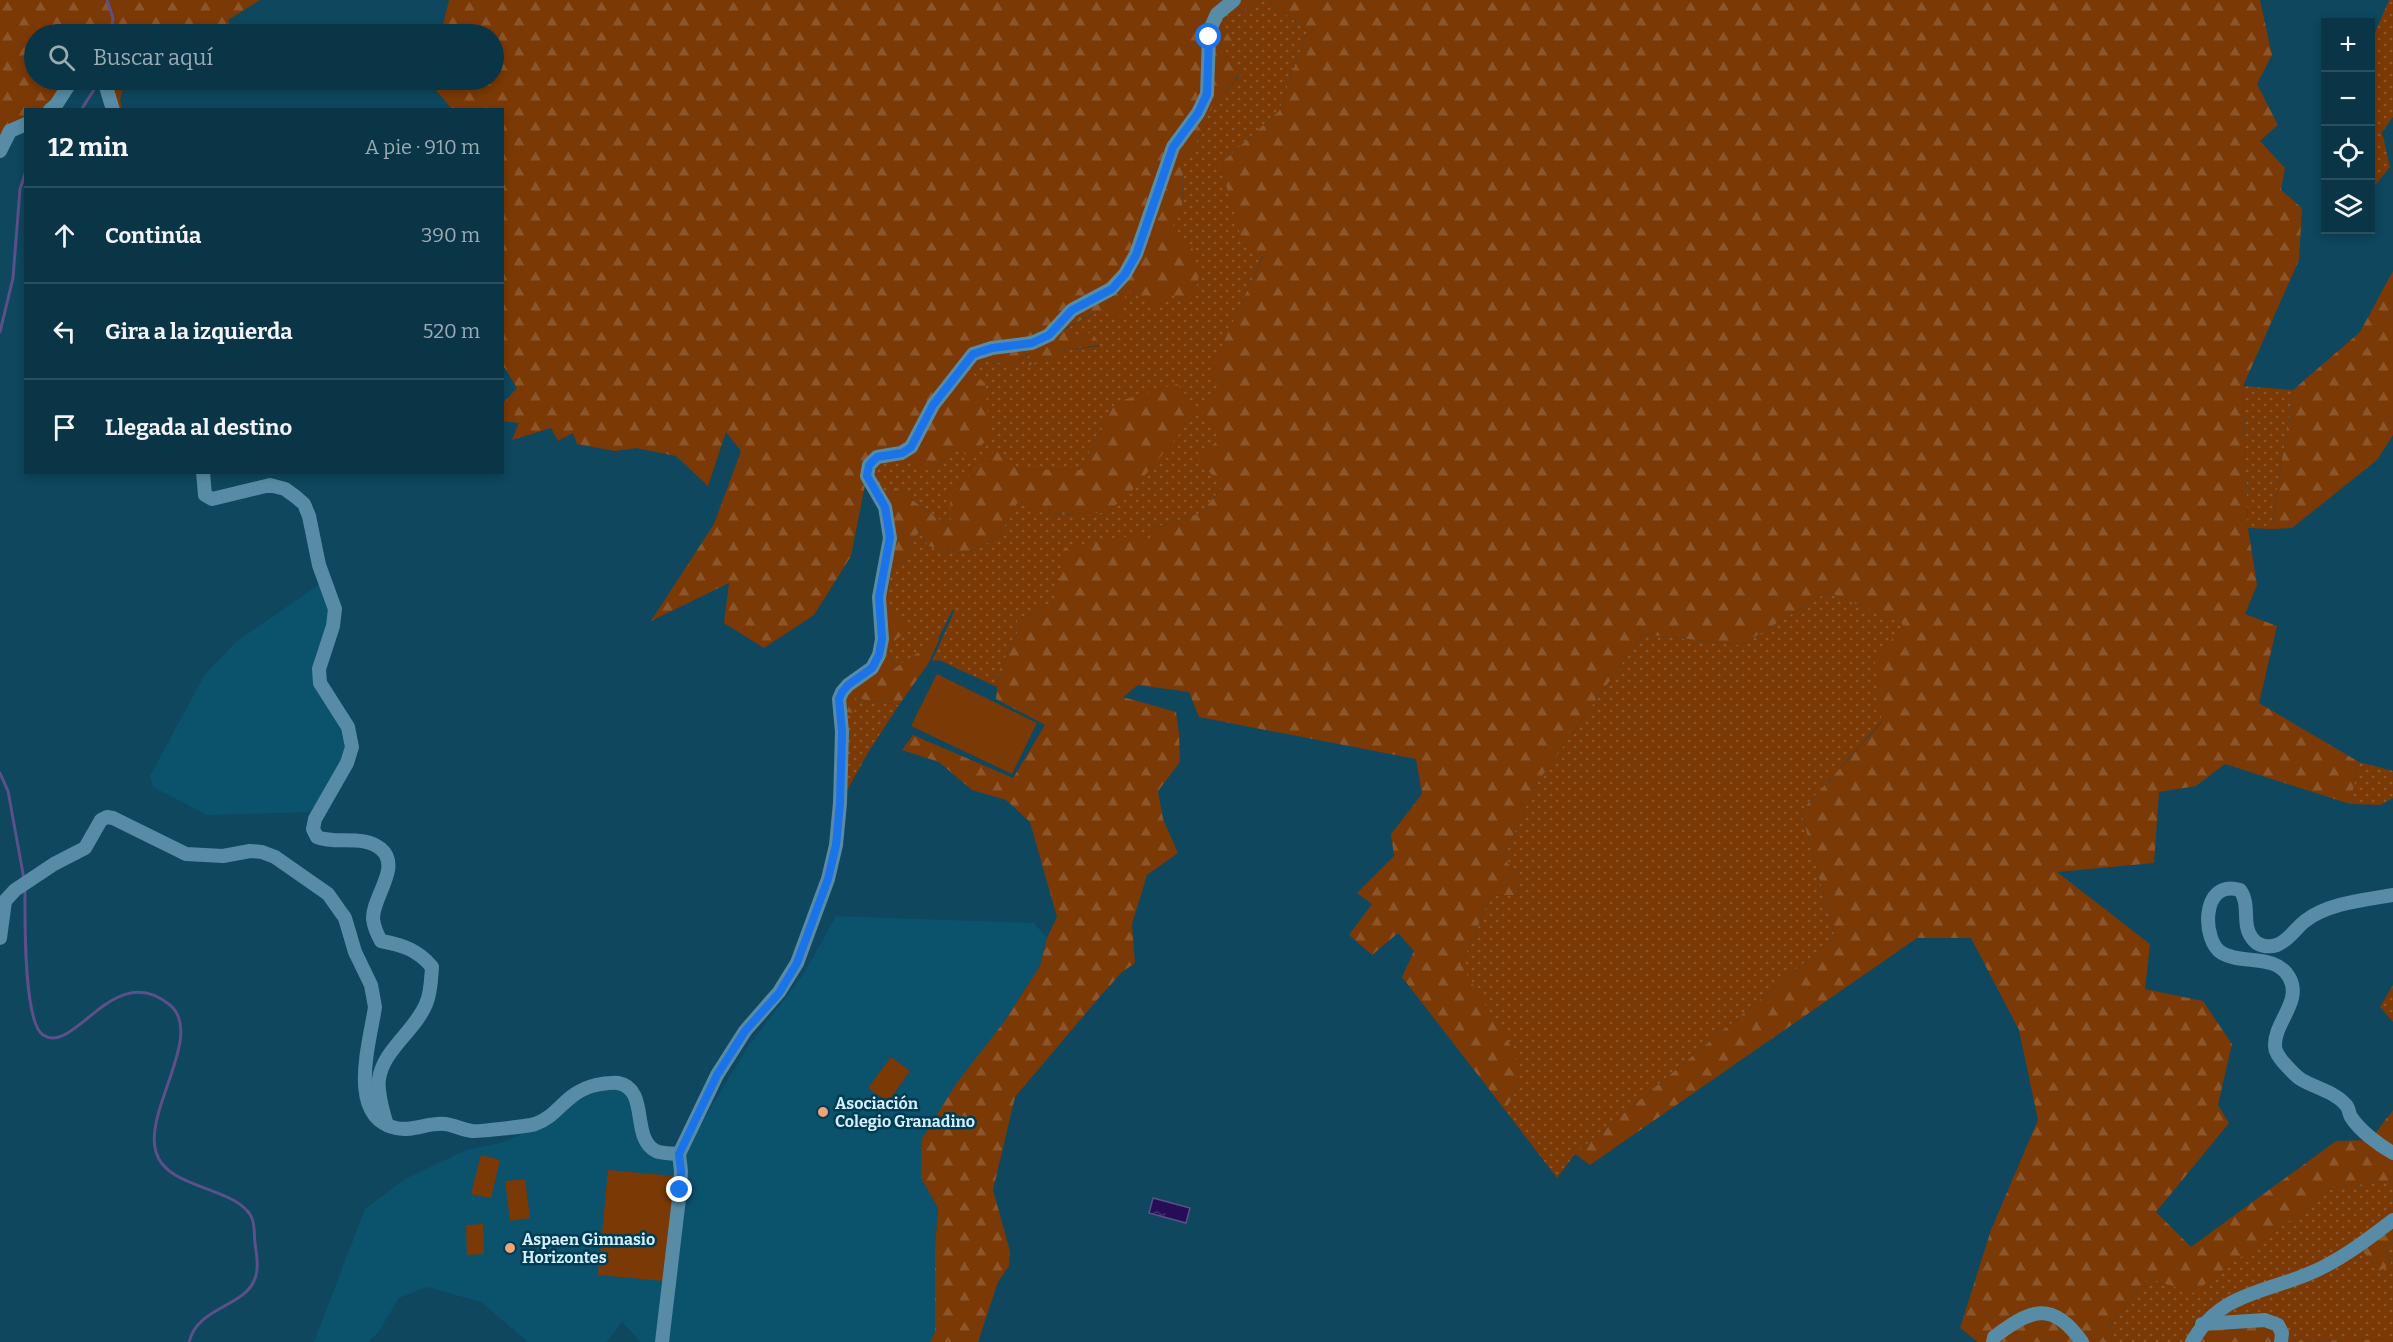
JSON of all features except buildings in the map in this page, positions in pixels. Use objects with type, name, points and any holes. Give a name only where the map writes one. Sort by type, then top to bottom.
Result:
[{"type":"street","points":[[662,1342],[680,1190],[679,1154],[723,1066],[745,1031],[779,993],[797,963],[828,879],[836,845],[840,803],[842,732],[839,699],[848,685],[872,668],[879,655],[882,639],[879,597],[890,537],[885,507],[867,476],[869,465],[877,457],[902,453],[911,447],[933,405],[973,354],[992,348],[1032,343],[1049,335],[1072,310],[1112,289],[1125,274],[1136,255],[1173,147],[1198,113],[1207,94],[1212,26],[1217,14],[1234,0]]},
{"type":"street","points":[[52,108],[66,90]]},
{"type":"street","points":[[107,90],[112,108]]},
{"type":"street","points":[[0,151],[10,131],[24,125]]},
{"type":"street","points":[[203,474],[205,495],[212,499],[270,485],[285,489],[304,504],[320,565],[335,609],[333,626],[319,669],[321,683],[348,727],[352,747],[347,763],[315,819],[313,830],[317,837],[327,841],[368,843],[381,849],[388,859],[388,870],[375,904],[373,917],[375,930],[381,941],[406,946],[424,958],[432,967],[430,993],[426,1006],[390,1055],[378,1081],[387,1125]]},
{"type":"street","points":[[0,938],[5,901],[15,890],[54,864],[86,848],[101,820],[107,817],[186,854],[223,856],[250,851],[262,852],[275,857],[328,894],[345,918],[355,952],[374,996],[375,1007],[364,1080],[366,1098],[371,1113],[387,1125],[404,1129],[443,1123],[480,1132],[533,1125],[542,1121],[571,1095],[585,1088],[618,1083],[630,1087],[635,1094],[645,1137],[651,1146],[656,1151],[679,1154]]},
{"type":"street","points":[[2393,895],[2324,911],[2305,921],[2286,940],[2269,946],[2261,946],[2250,936],[2247,928],[2246,897],[2240,890],[2226,888],[2217,894],[2210,903],[2207,920],[2215,944],[2222,954],[2276,965],[2289,977],[2293,996],[2274,1044],[2278,1057],[2302,1080],[2336,1096],[2346,1105],[2359,1127],[2393,1153]]},
{"type":"street","points":[[2192,1342],[2202,1324],[2212,1314],[2241,1298],[2308,1274],[2359,1245],[2393,1220]]},
{"type":"street","points":[[1993,1342],[1994,1337],[2020,1317],[2037,1313],[2052,1313],[2075,1331],[2082,1342]]},
{"type":"street","points":[[2202,1324],[2265,1320],[2278,1325],[2282,1333],[2281,1342]]},
{"type":"shaded area","points":[[320,584],[331,614],[315,668],[344,729],[348,747],[314,812],[207,815],[153,787],[150,776],[205,674],[237,641]]},
{"type":"shaded area","name":"Asociación Colegio Granadino","points":[[836,916],[1034,923],[1047,938],[1040,966],[1004,1022],[921,1178],[938,1208],[935,1249],[935,1332],[932,1342],[668,1342],[687,1175],[687,1147],[749,1045],[803,975]]},
{"type":"shaded area","name":"Aspaen Gimnasio Horizontes","points":[[618,1089],[629,1097],[637,1132],[673,1157],[678,1179],[656,1342],[641,1342],[622,1322],[607,1342],[528,1342],[481,1302],[427,1287],[399,1298],[378,1333],[368,1342],[314,1342],[365,1209],[405,1179],[466,1150],[504,1142],[545,1123],[572,1104],[595,1092]]},
{"type":"green space","points":[[0,0],[260,0],[228,20],[230,24],[24,24],[24,90],[64,90],[51,108],[24,108],[24,125],[0,151]]},
{"type":"green space","points":[[449,0],[1258,0],[1232,19],[1223,9],[1217,14],[1233,43],[1224,53],[1240,74],[1204,118],[1208,125],[1183,161],[1182,210],[1169,233],[1192,247],[1199,274],[1194,303],[1167,293],[1153,307],[1127,289],[1120,316],[1099,311],[1062,330],[1077,338],[1092,332],[1100,345],[1061,351],[1062,362],[1047,356],[1028,366],[1030,353],[1012,364],[982,361],[967,370],[985,383],[990,438],[968,456],[957,449],[929,471],[904,459],[901,453],[869,465],[851,556],[814,615],[764,648],[724,623],[729,583],[651,621],[714,524],[741,451],[726,432],[708,486],[676,456],[636,448],[615,451],[577,444],[573,433],[558,441],[551,428],[512,440],[519,423],[504,421],[504,402],[517,388],[504,367],[504,108],[451,108],[436,90],[504,90],[504,24],[443,24]]},
{"type":"green space","points":[[1258,0],[1268,0],[1307,31],[1279,111],[1220,164],[1263,255],[1211,372],[1225,388],[1220,438],[1223,486],[1201,513],[1153,528],[1150,541],[1056,600],[1017,620],[1020,627],[999,671],[997,687],[939,660],[932,661],[954,612],[953,609],[937,641],[895,668],[887,647],[887,597],[892,565],[904,562],[920,529],[928,546],[965,554],[999,537],[1017,502],[1050,515],[1103,513],[1116,402],[1080,470],[1018,469],[997,449],[951,528],[893,486],[885,507],[869,465],[901,453],[929,471],[957,449],[966,371],[982,361],[1012,364],[1031,353],[1028,366],[1047,356],[1062,361],[1060,351],[1100,346],[1092,332],[1077,338],[1062,331],[1099,311],[1127,289],[1182,210],[1183,161],[1208,125],[1203,118],[1240,75],[1224,53],[1217,14],[1223,9],[1232,19]]},
{"type":"green space","points":[[1268,0],[2260,0],[2272,55],[2257,84],[2278,125],[2260,141],[2285,168],[2281,190],[2302,208],[2299,260],[2243,386],[2248,528],[2257,585],[2245,614],[2277,626],[2259,703],[2359,762],[2350,804],[2225,764],[2196,786],[2159,792],[2154,863],[2057,872],[2150,944],[2145,989],[2203,1001],[2232,1044],[2218,1105],[2229,1123],[2156,1212],[2191,1247],[2336,1141],[2369,1140],[2393,1157],[2393,1180],[2333,1188],[2193,1293],[2148,1278],[2110,1325],[2116,1342],[1978,1342],[1960,1328],[1991,1230],[2038,1120],[2019,1030],[1971,938],[1917,938],[1590,1165],[1575,1154],[1835,937],[1801,811],[1882,722],[1875,662],[1903,624],[1828,592],[1741,645],[1643,634],[1537,783],[1503,858],[1522,878],[1514,895],[1491,896],[1461,965],[1515,1053],[1519,1085],[1505,1110],[1402,977],[1414,951],[1398,933],[1372,955],[1349,935],[1372,904],[1357,893],[1394,856],[1391,834],[1422,794],[1416,759],[1199,717],[1189,692],[1138,685],[1123,697],[1176,712],[1180,762],[1158,791],[1163,819],[1178,853],[1147,875],[1132,924],[1135,963],[1122,972],[1015,1097],[993,1190],[1010,1251],[1009,1266],[998,1282],[978,1342],[930,1342],[935,1332],[935,1249],[938,1208],[921,1178],[922,1139],[956,1084],[1004,1022],[1040,966],[1047,938],[1057,917],[1030,822],[1006,800],[972,790],[939,762],[902,750],[913,735],[1013,778],[1045,725],[996,699],[999,671],[1020,627],[1017,620],[1056,600],[1064,548],[1136,535],[1149,541],[1153,528],[1201,513],[1223,486],[1199,461],[1219,438],[1199,411],[1225,388],[1210,372],[1263,256],[1242,241],[1220,164],[1279,111],[1307,31]]},
{"type":"green space","points":[[2389,0],[2393,0],[2393,117],[2382,132],[2390,167],[2375,185],[2375,72],[2375,33]]},
{"type":"green space","points":[[107,90],[123,90],[120,99],[122,108],[113,108]]},
{"type":"green space","points":[[2393,271],[2393,435],[2377,460],[2292,528],[2271,529],[2293,390],[2360,332]]},
{"type":"green space","points":[[1177,384],[1199,411],[1124,500],[1102,513],[1050,515],[1017,503],[999,537],[965,554],[928,546],[920,529],[904,562],[891,565],[887,597],[888,615],[897,610],[909,629],[887,647],[895,668],[940,638],[928,664],[899,705],[855,698],[854,713],[840,711],[842,692],[879,655],[885,507],[893,486],[951,528],[950,495],[997,448],[1018,469],[1080,470],[1116,402]]},
{"type":"green space","points":[[2243,386],[2293,390],[2271,529],[2248,528]]},
{"type":"green space","points":[[1828,592],[1904,624],[1876,662],[1882,721],[1801,811],[1835,937],[1575,1154],[1557,1178],[1505,1110],[1519,1085],[1461,965],[1491,896],[1514,895],[1522,878],[1503,858],[1537,783],[1643,634],[1741,645]]},
{"type":"green space","points":[[937,674],[1037,723],[1012,774],[911,726]]},
{"type":"green space","points":[[855,698],[899,705],[869,751],[840,803],[840,711]]},
{"type":"green space","points":[[2359,762],[2393,771],[2393,798],[2380,805],[2350,804]]},
{"type":"green space","points":[[2393,985],[2393,1022],[2380,1007]]},
{"type":"green space","points":[[891,1057],[910,1071],[888,1102],[868,1088]]},
{"type":"green space","points":[[2393,1110],[2393,1148],[2374,1135]]},
{"type":"green space","points":[[481,1155],[500,1160],[491,1198],[471,1194]]},
{"type":"green space","points":[[608,1170],[674,1176],[664,1281],[598,1275]]},
{"type":"green space","points":[[525,1179],[530,1218],[510,1221],[505,1181]]},
{"type":"green space","points":[[2393,1180],[2393,1215],[2307,1271],[2209,1311],[2197,1320],[2186,1342],[2116,1342],[2110,1325],[2148,1278],[2193,1292],[2333,1188]]},
{"type":"green space","points":[[483,1224],[484,1254],[467,1255],[466,1225]]},
{"type":"green space","points":[[2393,1224],[2393,1242],[2385,1247],[2391,1265],[2379,1271],[2361,1249]]},
{"type":"green space","points":[[2393,1242],[2393,1339],[2295,1341],[2213,1318],[2361,1249],[2379,1270],[2391,1264],[2385,1247]]},
{"type":"green space","points":[[2265,1323],[2295,1341],[2393,1339],[2393,1342],[2196,1342],[2204,1328]]},
{"type":"water","points":[[1153,1198],[1190,1208],[1186,1223],[1149,1213]]},
{"type":"waterway","points":[[107,0],[113,18],[112,24]]},
{"type":"waterway","points":[[82,108],[94,90]]},
{"type":"waterway","points":[[0,332],[13,278],[20,189],[24,177]]},
{"type":"waterway","points":[[0,773],[8,791],[24,879]]},
{"type":"waterway","points":[[25,888],[26,966],[36,1026],[43,1035],[55,1038],[68,1033],[114,999],[131,993],[150,994],[170,1005],[179,1018],[181,1035],[178,1054],[158,1116],[154,1135],[156,1152],[162,1164],[173,1173],[186,1181],[230,1199],[242,1206],[251,1216],[254,1225],[257,1263],[253,1282],[246,1292],[203,1320],[195,1329],[189,1342]]},
{"type":"place","name":"Asociación Colegio Granadino","points":[[823,1112]]},
{"type":"place","name":"Aspaen Gimnasio Horizontes","points":[[510,1248]]},
{"type":"route","points":[[680,1190],[679,1154],[717,1075],[745,1031],[779,993],[797,963],[828,879],[836,845],[840,803],[842,732],[839,699],[848,685],[872,668],[879,655],[882,639],[879,597],[889,556],[890,537],[885,507],[867,476],[869,465],[877,457],[902,453],[911,447],[933,405],[973,354],[992,348],[1032,343],[1049,335],[1072,310],[1112,289],[1125,274],[1136,255],[1173,147],[1198,113],[1207,94],[1209,37]]}]
